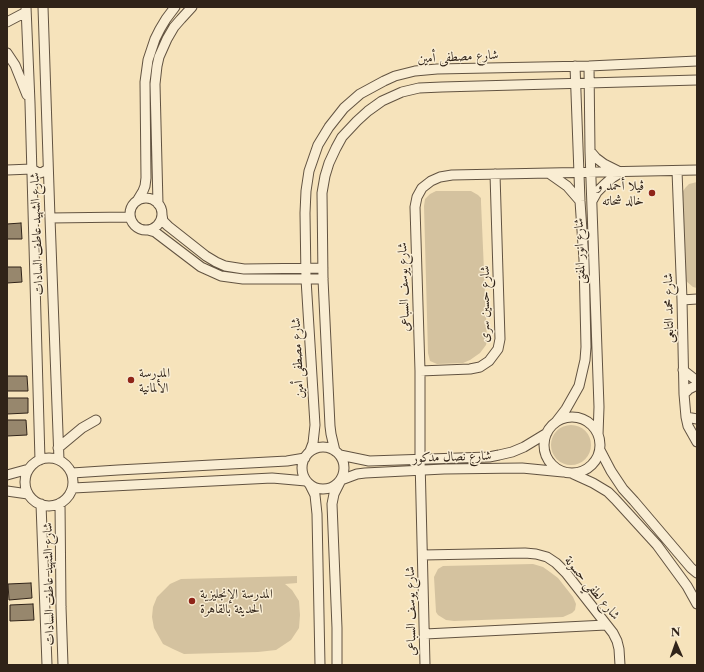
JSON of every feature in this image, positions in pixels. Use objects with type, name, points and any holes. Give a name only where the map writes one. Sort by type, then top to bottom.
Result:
[{"type":"street","name":"شارع الشهيد عاطف السادات","points":[[43,7],[59,460]]},
{"type":"street","points":[[175,7],[160,29],[148,60],[146,82],[146,178],[144,191],[132,208],[130,217],[133,223],[138,228],[155,232],[201,267],[221,276],[243,279],[323,279]]},
{"type":"street","points":[[192,7],[177,23],[167,39],[159,57],[155,75],[158,204],[164,221],[168,226],[206,256],[225,266],[244,269],[323,268]]},
{"type":"street","name":"شارع الشهيد عاطف السادات","points":[[7,22],[26,10],[40,460]]},
{"type":"street","name":"شارع الشهيد عاطف السادات","points":[[7,53],[15,65],[30,102]]},
{"type":"street","name":"شارع مصطفى أمين","points":[[308,455],[313,443],[315,425],[306,279],[306,191],[311,163],[318,145],[329,127],[344,108],[360,94],[384,81],[395,76],[415,71],[437,69],[589,66],[697,61]]},
{"type":"street","name":"شارع انور المفتى","points":[[556,422],[566,409],[579,386],[585,360],[586,347],[575,66]]},
{"type":"street","name":"شارع انور المفتى","points":[[589,66],[590,173],[599,407],[598,436]]},
{"type":"street","points":[[308,455],[302,466],[302,470],[315,495],[318,514],[320,662],[337,662],[332,504],[334,494],[344,474],[345,467],[331,434],[330,426],[323,279],[322,193],[329,163],[342,138],[357,121],[382,101],[393,95],[419,88],[697,80]]},
{"type":"street","points":[[590,151],[604,164],[621,172]]},
{"type":"street","points":[[7,170],[32,170],[40,173],[48,169]]},
{"type":"street","name":"شارع يوسف السباعى","points":[[426,665],[415,207],[417,197],[422,188],[430,181],[440,177],[452,175],[697,170]]},
{"type":"street","name":"شارع محمد التابعى","points":[[677,171],[684,394],[688,426],[697,442]]},
{"type":"street","points":[[592,201],[597,192],[604,185],[621,172]]},
{"type":"street","name":"شارع حسين سرى","points":[[420,371],[470,369],[480,367],[489,361],[498,349],[500,339],[495,174]]},
{"type":"street","points":[[550,174],[567,186],[580,201]]},
{"type":"street","points":[[32,186],[40,183],[49,185]]},
{"type":"street","points":[[137,201],[148,198],[158,204]]},
{"type":"street","points":[[148,230],[159,223],[162,215]]},
{"type":"street","points":[[50,218],[130,217]]},
{"type":"street","points":[[682,300],[697,299]]},
{"type":"street","points":[[683,370],[697,381]]},
{"type":"street","points":[[684,394],[689,389],[697,385]]},
{"type":"street","points":[[567,472],[581,472],[590,467],[600,450],[600,442],[594,428],[588,422],[572,417],[556,422],[547,433],[544,441],[544,449],[550,463],[556,468],[594,483],[608,492],[657,545],[687,586],[697,604]]},
{"type":"street","points":[[686,417],[697,419]]},
{"type":"street","points":[[58,448],[82,428],[96,420]]},
{"type":"street","name":"شارع نصال مدكور","points":[[338,453],[369,461],[488,457],[512,452],[524,447],[547,433]]},
{"type":"street","points":[[72,473],[287,461],[308,455],[318,448],[327,447],[338,453]]},
{"type":"street","points":[[600,450],[623,489],[697,573]]},
{"type":"street","points":[[52,458],[59,460],[64,463],[72,473],[73,488],[66,500],[60,503],[50,506],[40,504],[28,494],[25,482],[26,475],[33,464],[40,460],[52,458]]},
{"type":"street","name":"شارع نصال مدكور","points":[[340,481],[357,474],[421,470],[522,468],[567,472]]},
{"type":"street","points":[[7,475],[29,469]]},
{"type":"street","points":[[117,485],[118,470]]},
{"type":"street","points":[[73,488],[272,478],[308,483],[317,489],[326,489],[333,487],[340,481]]},
{"type":"street","points":[[7,491],[28,494]]},
{"type":"street","name":"شارع الشهيد عاطف السادات","points":[[60,503],[63,665]]},
{"type":"street","name":"شارع الشهيد عاطف السادات","points":[[40,504],[47,665]]},
{"type":"street","name":"شارع لطفي حسونة","points":[[423,555],[525,553],[547,557],[556,563],[566,573],[617,641],[620,665]]},
{"type":"street","points":[[425,634],[606,625]]},
{"type":"shaded area","points":[[697,182],[697,288],[693,287],[686,281],[685,275],[683,191],[689,184]]},
{"type":"shaded area","points":[[436,191],[471,191],[481,198],[487,340],[486,345],[480,353],[463,363],[437,364],[430,361],[428,353],[424,206],[425,199]]},
{"type":"shaded area","points":[[575,425],[582,428],[588,434],[591,445],[590,453],[582,462],[575,465],[567,465],[560,462],[552,453],[551,441],[554,434],[563,426]]},
{"type":"shaded area","points":[[533,564],[543,567],[558,578],[573,597],[576,604],[575,610],[572,613],[563,617],[454,621],[446,620],[436,612],[434,577],[438,569],[443,566]]},
{"type":"shaded area","points":[[297,576],[297,583],[285,584],[292,590],[299,601],[299,628],[291,640],[276,650],[258,652],[184,654],[163,644],[154,628],[152,617],[153,607],[157,597],[170,584],[181,579]]},
{"type":"building","points":[[21,223],[22,239],[7,239],[7,224]]},
{"type":"building","points":[[7,267],[21,267],[22,282],[7,283]]},
{"type":"building","points":[[7,376],[27,376],[28,391],[7,391]]},
{"type":"building","points":[[7,398],[28,398],[28,413],[7,414]]},
{"type":"building","points":[[7,420],[26,420],[27,435],[7,436]]},
{"type":"building","points":[[31,583],[32,598],[9,600],[8,584]]},
{"type":"building","points":[[33,604],[34,620],[10,621],[10,605]]},
{"type":"place","name":"ڤيلا أحمد و خالد شحاته","points":[[652,193]]},
{"type":"place","name":"المدرسة الألمانية","points":[[131,380]]},
{"type":"place","name":"المدرسة الإنجليزية الحديثة بالقاهرة","points":[[192,601]]}]
